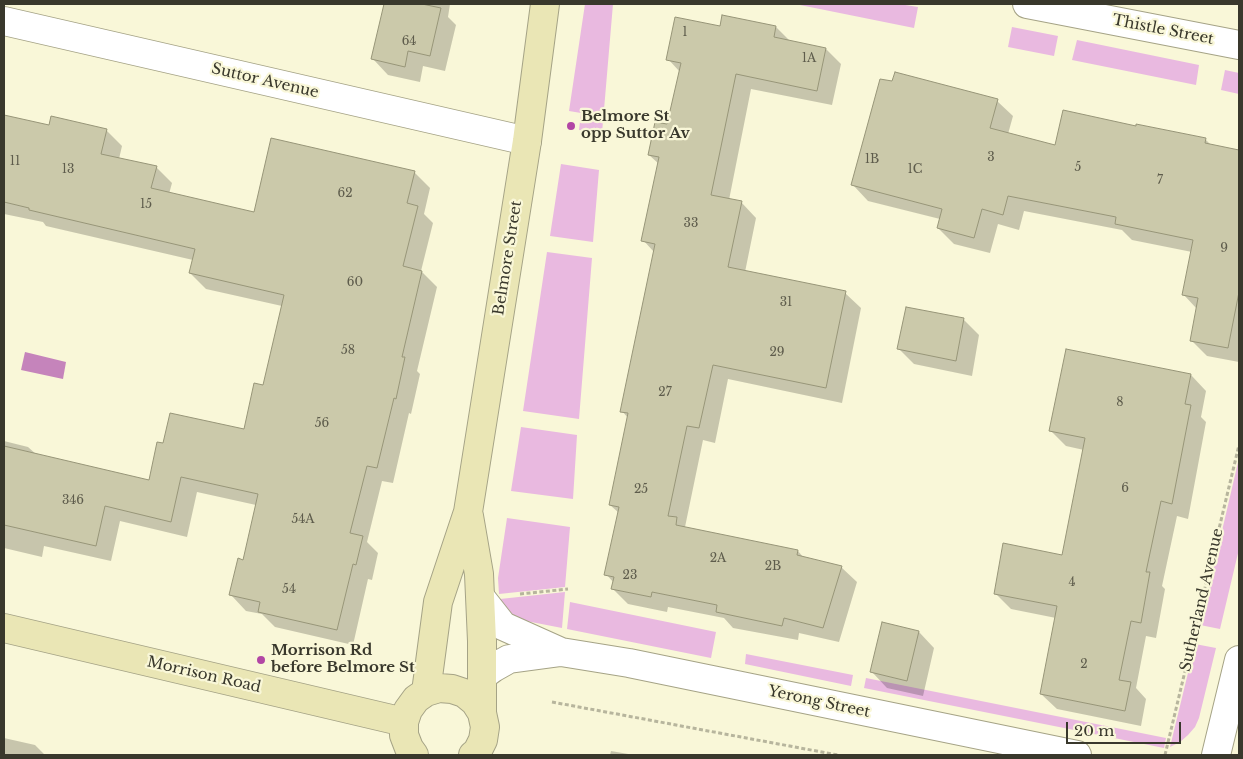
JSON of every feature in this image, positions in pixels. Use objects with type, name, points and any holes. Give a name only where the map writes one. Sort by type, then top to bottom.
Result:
[{"type":"street","name":"Belmore Street","points":[[426,692],[438,602],[468,512],[527,141],[545,4]]},
{"type":"street","name":"Thistle Street","points":[[1027,4],[1239,45]]},
{"type":"street","name":"Suttor Avenue","points":[[4,21],[527,141]]},
{"type":"street","name":"Belmore Street","points":[[468,512],[479,574],[481,598],[482,714],[485,727],[483,740],[477,752],[473,755]]},
{"type":"street","name":"Yerong Street","points":[[481,598],[503,626],[561,652],[629,663],[1077,755]]},
{"type":"street","name":"Morrison Road","points":[[4,628],[404,722]]},
{"type":"street","name":"Yerong Street","points":[[482,676],[509,659],[561,652]]},
{"type":"street","points":[[1216,755],[1239,660]]},
{"type":"street","points":[[414,755],[404,735],[404,722],[408,710],[426,692],[439,688],[452,689],[464,693],[475,702],[482,714]]},
{"type":"path","name":"Sutherland Avenue","points":[[1165,755],[1239,445]]},
{"type":"path","points":[[511,595],[568,589]]},
{"type":"path","points":[[552,702],[838,755]]},
{"type":"shaded area","points":[[585,4],[613,4],[602,133],[579,130],[581,113],[569,111]]},
{"type":"shaded area","points":[[795,4],[899,4],[918,7],[914,28]]},
{"type":"shaded area","points":[[1012,27],[1058,36],[1054,56],[1008,47]]},
{"type":"shaded area","points":[[1077,40],[1199,65],[1196,85],[1072,60]]},
{"type":"shaded area","points":[[1225,70],[1239,73],[1239,94],[1221,90]]},
{"type":"shaded area","points":[[561,164],[599,170],[593,242],[550,236]]},
{"type":"shaded area","points":[[547,252],[592,258],[579,419],[523,411]]},
{"type":"shaded area","points":[[25,352],[66,362],[63,379],[21,370]]},
{"type":"shaded area","points":[[521,427],[577,435],[573,499],[511,491]]},
{"type":"shaded area","points":[[1239,458],[1239,549],[1220,629],[1200,625]]},
{"type":"shaded area","points":[[507,518],[570,527],[565,587],[499,594],[498,578]]},
{"type":"shaded area","points":[[565,592],[562,628],[521,620],[505,607],[500,599]]},
{"type":"shaded area","points":[[570,602],[716,632],[711,658],[567,629]]},
{"type":"shaded area","points":[[1195,644],[1216,648],[1199,718],[1195,727],[1180,742],[1170,747]]},
{"type":"shaded area","points":[[746,654],[853,675],[851,686],[745,664]]},
{"type":"shaded area","points":[[866,678],[1166,738],[1164,748],[864,688]]},
{"type":"building","points":[[384,4],[422,4],[441,8],[430,56],[408,51],[405,67],[371,59]]},
{"type":"building","points":[[722,15],[776,26],[774,37],[826,48],[817,91],[736,74],[711,195],[742,201],[728,267],[846,291],[826,388],[713,365],[699,428],[687,426],[668,516],[677,517],[676,525],[798,550],[797,555],[842,566],[823,628],[784,618],[782,626],[716,612],[717,605],[652,592],[651,597],[611,589],[614,577],[604,575],[619,507],[609,505],[628,413],[620,412],[655,244],[641,241],[659,157],[648,155],[655,122],[667,124],[681,63],[666,60],[675,17],[720,26]]},
{"type":"building","points":[[895,72],[998,99],[990,128],[1055,145],[1063,110],[1136,126],[1136,124],[1206,138],[1205,143],[1239,150],[1239,292],[1228,348],[1190,341],[1198,298],[1182,295],[1193,240],[1115,224],[1116,217],[1008,196],[1003,215],[982,209],[974,238],[937,228],[942,209],[851,185],[880,79],[892,81]]},
{"type":"building","points":[[4,115],[49,125],[51,116],[107,129],[101,154],[157,166],[151,188],[254,212],[271,138],[415,171],[407,203],[418,206],[403,266],[422,271],[402,357],[405,357],[396,399],[394,398],[377,468],[367,466],[350,533],[363,536],[356,565],[353,564],[337,630],[258,612],[260,602],[229,595],[238,558],[243,560],[258,494],[181,477],[171,522],[105,506],[96,546],[4,525],[4,446],[149,480],[157,442],[163,443],[170,413],[244,429],[254,383],[263,385],[284,295],[189,273],[195,249],[29,210],[29,208],[4,202]]},
{"type":"building","points":[[906,307],[964,318],[956,361],[897,349]]},
{"type":"building","points":[[1066,349],[1191,374],[1185,404],[1191,405],[1172,504],[1161,501],[1146,572],[1150,572],[1141,623],[1131,621],[1119,680],[1131,682],[1125,711],[1040,694],[1057,606],[994,594],[1003,543],[1062,555],[1085,438],[1049,431]]},
{"type":"building","points":[[882,622],[919,631],[907,681],[870,672]]},
{"type":"place","name":"Belmore St opp Suttor Av","points":[[571,126]]},
{"type":"place","name":"Morrison Rd before Belmore St","points":[[261,660]]}]
